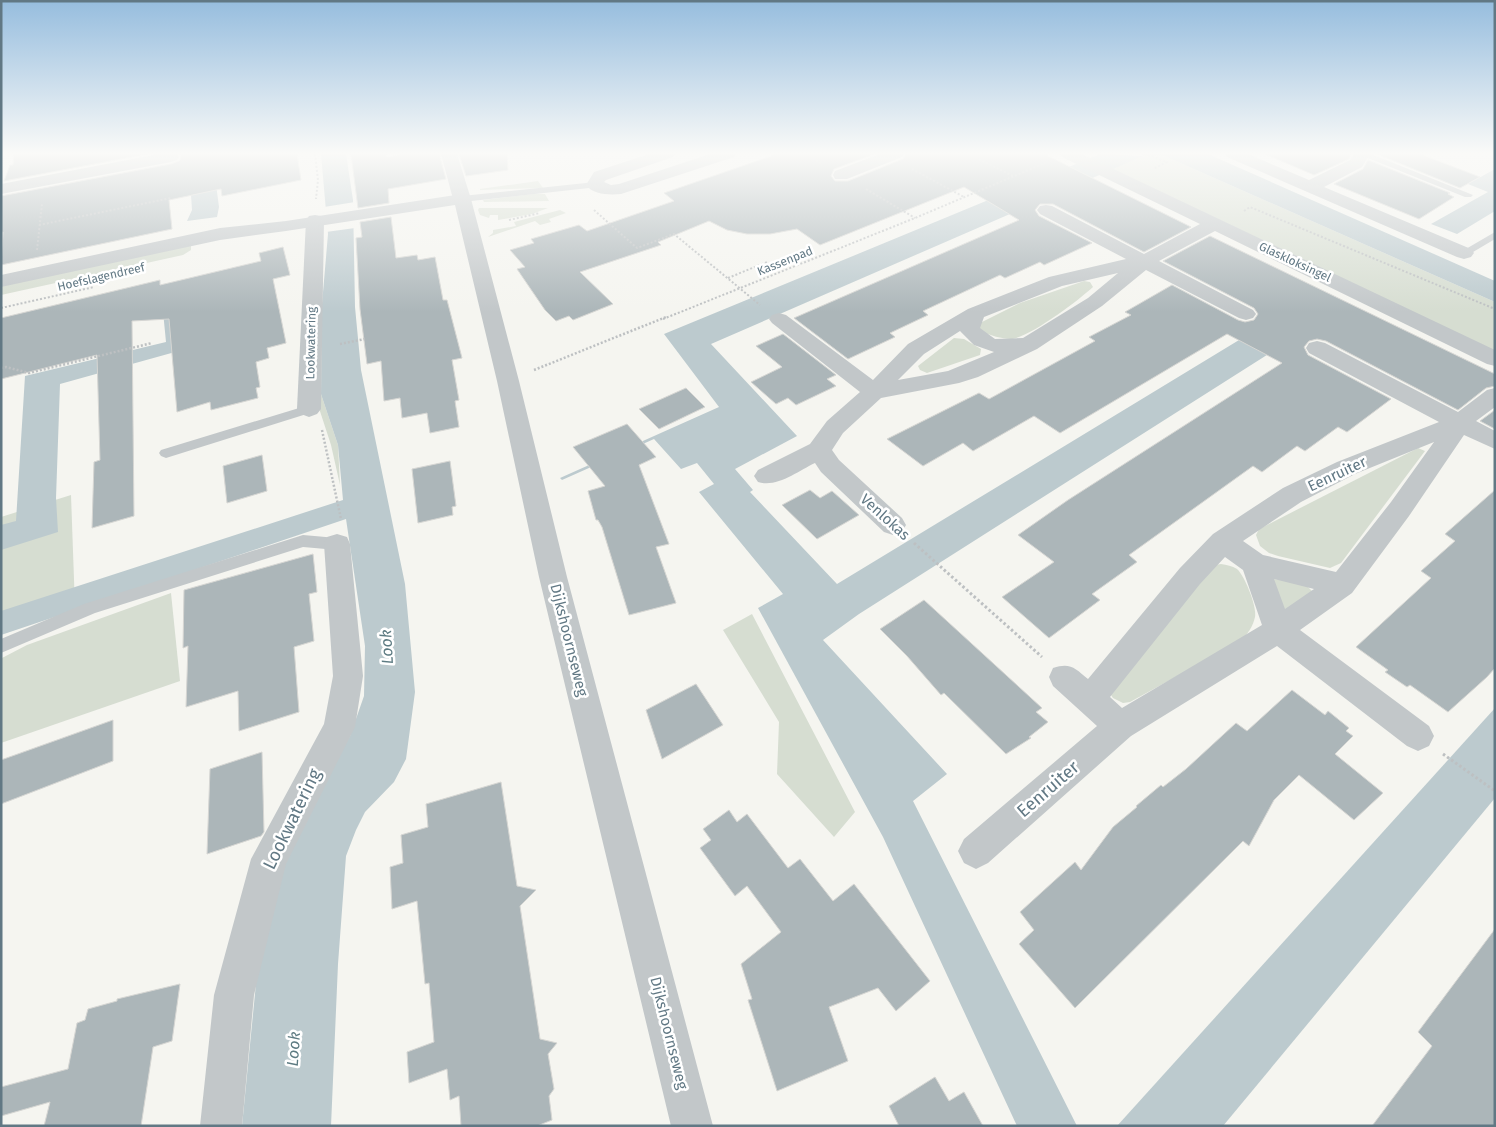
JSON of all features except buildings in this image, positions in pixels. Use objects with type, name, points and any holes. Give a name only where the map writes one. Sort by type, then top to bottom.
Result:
[{"type":"street","name":"Hoefslagendreef","points":[[1,299],[197,246],[286,226],[407,207]]},
{"type":"street","name":"Dijkshoornseweg","points":[[464,207],[508,380],[553,577],[692,1126]]},
{"type":"street","name":"Glaskloksingel","points":[[1177,207],[1495,359]]},
{"type":"street","points":[[1356,207],[1464,252]]},
{"type":"street","points":[[1046,210],[1246,314]]},
{"type":"street","name":"Lookwatering","points":[[309,409],[319,220]]},
{"type":"street","points":[[768,476],[818,450],[835,427],[874,392],[916,349],[975,313],[1056,281],[1145,261],[1218,226]]},
{"type":"street","name":"Hoefslagendreef","points":[[1,280],[197,246]]},
{"type":"street","points":[[779,319],[874,392],[951,378],[970,372],[1029,344],[1095,302],[1145,261]]},
{"type":"street","points":[[975,313],[969,329],[979,340],[994,347],[1029,344]]},
{"type":"street","points":[[1317,348],[1495,441]]},
{"type":"street","name":"Eenruiter","points":[[1089,700],[1190,576],[1223,541],[1292,495],[1346,468],[1460,422],[1495,395]]},
{"type":"street","name":"Eenruiter","points":[[976,852],[1120,726],[1278,630],[1342,585],[1400,509],[1460,422]]},
{"type":"street","name":"Venlokas","points":[[818,450],[830,466],[893,525]]},
{"type":"street","name":"Lookwatering","points":[[221,1126],[234,995],[269,859],[339,727],[348,676],[339,535]]},
{"type":"street","points":[[1223,541],[1255,564],[1342,585]]},
{"type":"street","points":[[1255,564],[1278,630],[1418,736]]},
{"type":"street","points":[[1064,677],[1120,726]]},
{"type":"lane","points":[[1464,252],[1495,235]]},
{"type":"lane","points":[[166,453],[309,409]]},
{"type":"lane","points":[[1,646],[90,608],[303,541],[339,535]]},
{"type":"path","points":[[36,253],[41,207]]},
{"type":"path","points":[[39,225],[129,207]]},
{"type":"path","points":[[315,207],[314,213],[319,220]]},
{"type":"path","points":[[592,207],[596,214],[637,248],[674,234],[750,298]]},
{"type":"path","name":"Kassenpad","points":[[508,380],[940,207]]},
{"type":"path","points":[[1218,226],[1250,207],[1495,309]]},
{"type":"path","points":[[728,278],[767,262]]},
{"type":"path","points":[[1,368],[6,367],[29,373],[152,343]]},
{"type":"path","points":[[309,409],[321,424],[337,498],[339,535]]},
{"type":"path","name":"Venlokas","points":[[893,525],[1064,677]]},
{"type":"path","points":[[1418,736],[1495,792]]},
{"type":"shaded area","points":[[1191,207],[1279,207],[1495,302],[1495,351]]},
{"type":"shaded area","points":[[479,208],[548,208],[532,214],[498,220],[498,215],[490,215],[489,218],[480,215]]},
{"type":"shaded area","points":[[560,210],[566,213],[549,219],[551,222],[540,225],[535,221],[488,237],[493,233],[493,230],[516,226],[514,222]]},
{"type":"shaded area","points":[[191,245],[191,250],[183,255],[1,295],[1,283]]},
{"type":"shaded area","points":[[1084,281],[1090,282],[1093,287],[1041,326],[1019,337],[1011,339],[1000,338],[981,332],[978,324],[1020,303]]},
{"type":"shaded area","points":[[954,338],[964,339],[981,349],[980,355],[927,373],[920,370],[918,366]]},
{"type":"shaded area","points":[[321,394],[338,445],[340,485],[331,445],[317,402]]},
{"type":"shaded area","points":[[1418,448],[1425,451],[1341,563],[1330,568],[1278,556],[1269,553],[1260,546],[1256,535],[1259,529]]},
{"type":"shaded area","points":[[71,495],[75,607],[1,633],[1,517]]},
{"type":"shaded area","points":[[1221,564],[1237,569],[1247,585],[1252,599],[1255,617],[1251,627],[1241,641],[1130,702],[1123,703],[1113,698],[1109,692],[1215,565]]},
{"type":"shaded area","points":[[1267,578],[1304,583],[1312,591],[1287,611],[1279,607]]},
{"type":"shaded area","points":[[171,593],[180,681],[1,743],[2,658],[27,645]]},
{"type":"shaded area","points":[[752,614],[855,812],[834,837],[777,774],[779,722],[723,630]]},
{"type":"water","points":[[192,207],[219,207],[217,217],[187,221]]},
{"type":"water","name":"Look","points":[[326,207],[353,207],[355,307],[361,370],[405,584],[415,692],[406,759],[394,782],[365,812],[346,856],[338,964],[331,1126],[242,1126],[259,953],[291,838],[350,736],[364,696],[365,646],[346,519],[1,635],[1,611],[343,500],[338,445],[321,394],[322,304],[328,234]]},
{"type":"water","points":[[973,207],[1027,207],[711,344],[797,436],[735,469],[753,490],[750,492],[837,584],[1320,291],[1347,304],[859,614],[823,640],[947,774],[913,801],[1077,1126],[1017,1126],[883,837],[758,608],[783,594],[699,492],[714,484],[697,463],[681,469],[654,439],[562,480],[560,478],[719,407],[664,334]]},
{"type":"water","points":[[1279,207],[1327,207],[1495,281],[1495,302]]},
{"type":"water","points":[[1462,207],[1495,207],[1495,211],[1457,234],[1431,224]]},
{"type":"water","points":[[161,291],[193,347],[60,384],[56,498],[58,532],[1,550],[1,525],[16,521],[25,376],[166,342]]},
{"type":"water","points":[[1495,708],[1495,798],[1223,1126],[1117,1126]]},
{"type":"pier","points":[[324,207],[355,207],[355,228],[326,232]]}]
